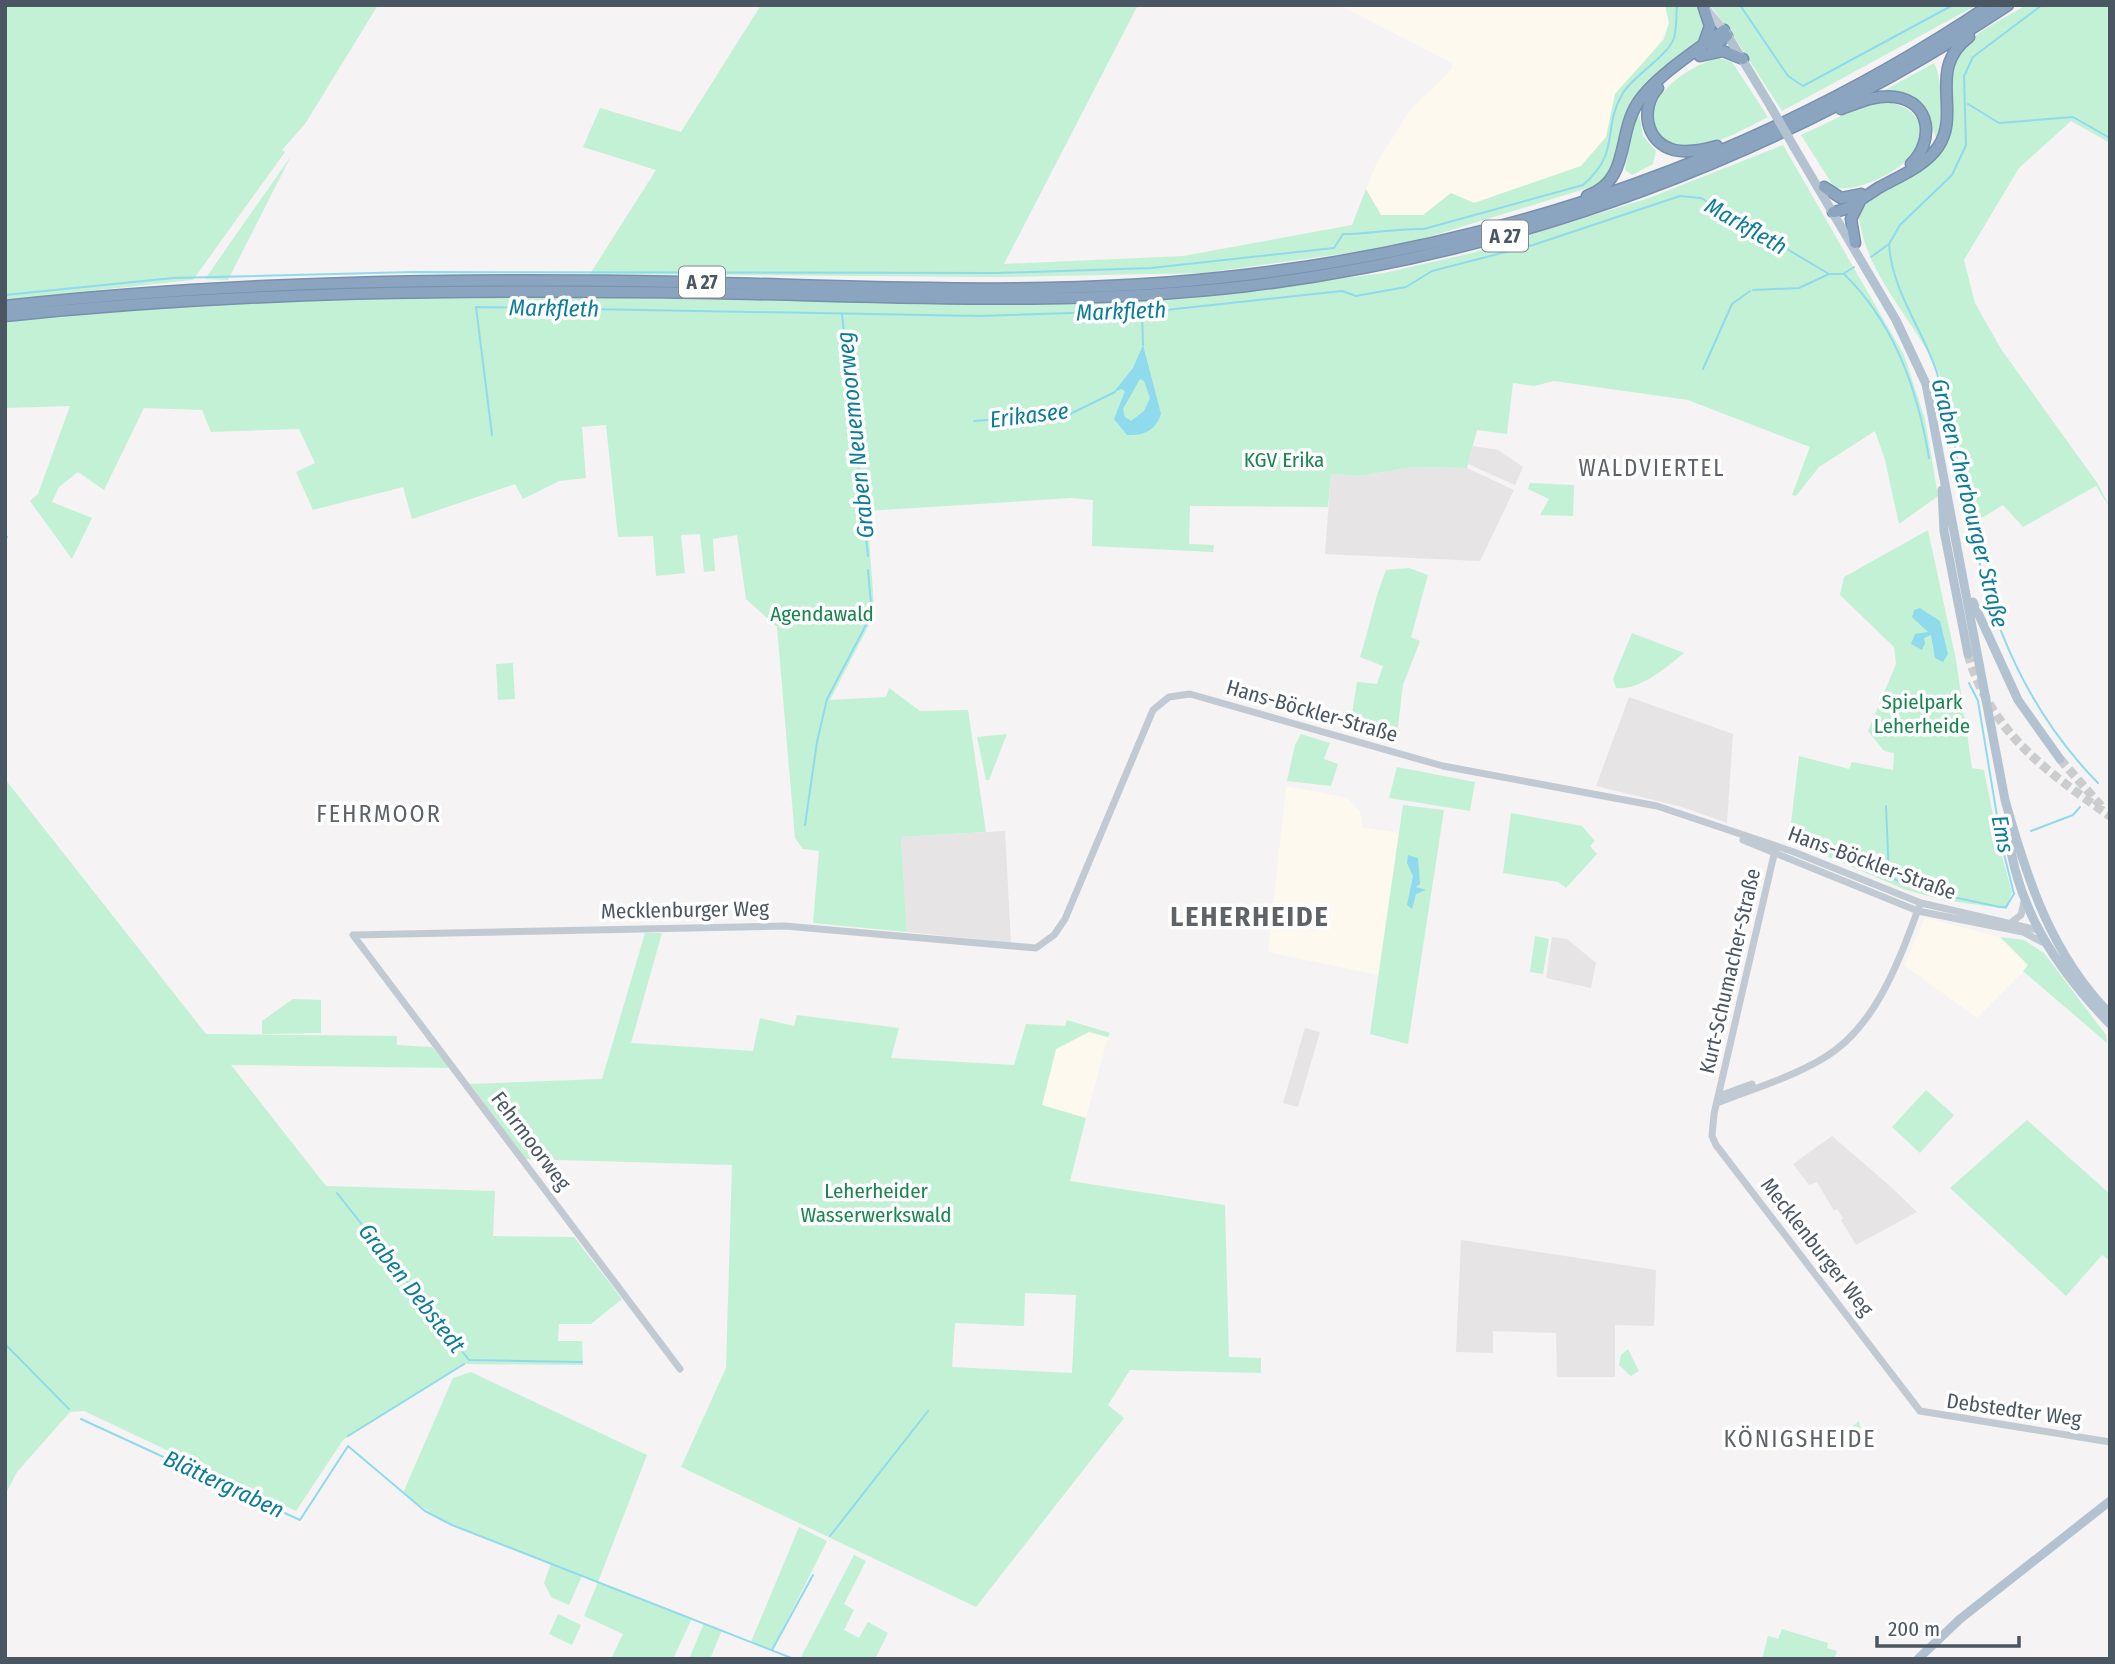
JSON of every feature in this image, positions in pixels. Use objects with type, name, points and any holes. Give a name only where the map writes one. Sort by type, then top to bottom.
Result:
[{"type":"highway","points":[[1703,5],[1710,26],[1701,51],[1650,98],[1647,114],[1652,134],[1663,145],[1684,152],[1747,138]]},
{"type":"highway","name":"A 27","points":[[5,306],[250,284],[426,279],[972,288],[1134,285],[1241,276],[1342,262],[1539,216],[1609,195],[1747,138],[1875,74],[1990,5]]},
{"type":"highway","name":"A 27","points":[[5,316],[250,295],[422,290],[972,298],[1139,295],[1244,286],[1343,272],[1450,251],[1529,229],[1669,183],[1805,122],[1929,55],[2008,5]]},
{"type":"highway","points":[[1824,187],[1842,198],[1866,193],[1908,172],[1937,148],[1945,127],[1946,73],[1951,57],[1961,43],[2014,5]]},
{"type":"highway","points":[[1539,216],[1548,209],[1592,194],[1613,177],[1637,103],[1726,33]]},
{"type":"highway","points":[[1701,51],[1723,51],[1743,60]]},
{"type":"highway","points":[[1805,122],[1814,122],[1880,97],[1896,97],[1919,110],[1928,129],[1922,154],[1909,166],[1836,210]]},
{"type":"highway","points":[[1855,243],[1853,213],[1866,193]]},
{"type":"main road","points":[[1703,5],[1726,33],[1794,147],[1836,210],[1874,281]]},
{"type":"main road","points":[[1794,147],[1824,187],[1920,367],[1941,460],[2005,800],[2010,857],[2034,932],[2052,946],[2110,1014]]},
{"type":"main road","points":[[1794,147],[1802,169],[1855,258],[1874,281]]},
{"type":"main road","points":[[1941,460],[1944,531],[1968,654]]},
{"type":"main road","points":[[1964,578],[2011,687],[2060,759]]},
{"type":"main road","points":[[2005,800],[2052,946],[2073,985],[2110,1024]]},
{"type":"main road","points":[[2034,932],[2045,921]]},
{"type":"main road","points":[[1918,1659],[1960,1619],[2110,1502]]},
{"type":"street","name":"Hans-Böckler-Straße","points":[[1036,948],[1053,935],[1065,919],[1147,719],[1155,706],[1179,694],[1201,696],[1443,766],[1657,806],[1919,907],[2034,932]]},
{"type":"street","name":"Kurt-Schumacher-Straße","points":[[1718,1099],[1775,850]]},
{"type":"street","points":[[2012,922],[2021,915],[2024,902]]},
{"type":"street","points":[[1718,1099],[1823,1059],[1862,1023],[1894,967],[1919,907]]},
{"type":"street","name":"Hans-Böckler-Straße","points":[[1919,907],[2012,922],[2034,932]]},
{"type":"street","name":"Mecklenburger Weg","points":[[353,935],[785,926],[1036,948]]},
{"type":"street","name":"Fehrmoorweg","points":[[353,935],[680,1368]]},
{"type":"street","name":"Mecklenburger Weg","points":[[1016,948],[1053,935]]},
{"type":"street","name":"Mecklenburger Weg","points":[[1718,1099],[1712,1131],[1716,1145],[1916,1406]]},
{"type":"street","name":"Debstedter Weg","points":[[1916,1406],[1926,1414],[2110,1442]]},
{"type":"shaded area","points":[[1339,5],[1665,5],[1669,23],[1655,52],[1615,94],[1606,137],[1581,166],[1474,203],[1451,193],[1423,215],[1381,215],[1366,189],[1377,162],[1410,110],[1452,69],[1452,63]]},
{"type":"shaded area","points":[[1473,446],[1498,450],[1523,467],[1515,485],[1468,464]]},
{"type":"shaded area","points":[[1413,467],[1467,468],[1514,490],[1480,561],[1325,554],[1331,474],[1360,476]]},
{"type":"shaded area","points":[[1629,697],[1733,734],[1727,823],[1682,807],[1596,786]]},
{"type":"shaded area","points":[[1286,786],[1348,798],[1360,812],[1362,827],[1399,833],[1378,975],[1268,952]]},
{"type":"shaded area","points":[[1005,831],[1011,943],[907,932],[901,837]]},
{"type":"shaded area","points":[[1925,918],[2000,937],[2029,966],[1977,1018],[1904,965]]},
{"type":"shaded area","points":[[1552,937],[1567,939],[1596,963],[1591,988],[1546,978]]},
{"type":"shaded area","points":[[1305,1028],[1320,1032],[1298,1107],[1283,1103]]},
{"type":"shaded area","points":[[1089,1032],[1108,1037],[1086,1118],[1042,1105],[1056,1049]]},
{"type":"shaded area","points":[[1832,1136],[1917,1212],[1856,1245],[1841,1220],[1843,1218],[1837,1209],[1834,1211],[1817,1182],[1809,1185],[1793,1164]]},
{"type":"shaded area","points":[[1461,1240],[1656,1270],[1654,1326],[1615,1325],[1615,1377],[1557,1377],[1556,1333],[1493,1331],[1493,1353],[1456,1352]]},
{"type":"green space","points":[[5,5],[378,5],[305,124],[282,150],[285,152],[193,280],[5,300]]},
{"type":"green space","points":[[761,5],[1138,5],[1004,264],[1183,256],[1352,225],[1366,189],[1381,215],[1423,215],[1451,193],[1474,203],[1581,166],[1606,137],[1615,94],[1664,39],[1669,23],[1665,5],[1697,5],[1706,24],[1693,48],[1642,91],[1633,102],[1624,121],[1612,163],[1601,184],[1399,246],[1204,273],[1005,277],[590,274],[656,170],[583,147],[600,108],[681,132]]},
{"type":"green space","points":[[1710,5],[1977,5],[1782,111],[1733,35]]},
{"type":"green space","points":[[2026,5],[2110,5],[2110,143],[2071,121],[2019,168],[1964,260],[1975,303],[2001,349],[2098,484],[2110,508],[2096,486],[2023,527],[2003,505],[1972,524],[1958,442],[1942,380],[1924,345],[1879,275],[1863,237],[1859,217],[1873,197],[1939,155],[1951,132],[1952,77],[1960,52],[1981,32]]},
{"type":"green space","points":[[1719,58],[1732,62],[1768,117],[1707,145],[1687,148],[1669,143],[1656,130],[1653,118],[1655,106],[1662,94],[1683,75]]},
{"type":"green space","points":[[1934,63],[1939,78],[1941,100],[1936,138],[1929,119],[1918,105],[1904,95],[1885,90]]},
{"type":"green space","points":[[1880,102],[1897,104],[1916,117],[1921,132],[1916,150],[1896,169],[1870,183],[1856,187],[1834,187],[1801,135],[1863,106]]},
{"type":"green space","points":[[1639,113],[1643,136],[1656,151],[1653,164],[1632,175],[1625,170],[1632,127]]},
{"type":"green space","points":[[1783,145],[1904,355],[1925,419],[1938,496],[1899,524],[1885,460],[1875,431],[1819,467],[1796,496],[1792,495],[1810,447],[1688,400],[1554,381],[1534,386],[1513,383],[1507,434],[1477,430],[1467,468],[1413,467],[1360,476],[1331,474],[1328,507],[1190,506],[1189,544],[1214,545],[1213,552],[1092,546],[1093,500],[1071,498],[867,511],[874,606],[870,623],[830,700],[886,697],[889,688],[920,711],[968,710],[986,832],[901,837],[907,932],[813,923],[819,851],[803,849],[795,838],[777,627],[746,599],[737,535],[713,539],[715,571],[704,572],[700,534],[681,535],[685,573],[656,576],[653,536],[618,537],[606,425],[582,427],[586,478],[559,481],[523,499],[515,484],[412,519],[403,487],[313,510],[296,472],[315,463],[299,429],[211,432],[202,410],[144,408],[104,490],[78,472],[59,487],[52,502],[92,518],[72,559],[30,501],[38,494],[70,406],[5,408],[5,323],[22,320],[163,306],[474,296],[1008,304],[1184,299],[1384,273],[1472,253],[1649,198]]},
{"type":"green space","points":[[291,156],[228,280],[205,279]]},
{"type":"green space","points":[[1530,483],[1574,485],[1573,516],[1540,515],[1549,499],[1528,489]]},
{"type":"green space","name":"Spielpark Leherheide","points":[[1928,530],[1956,660],[1972,768],[1984,770],[2000,850],[2012,892],[2007,909],[1944,900],[1906,890],[1789,840],[1799,756],[1849,769],[1852,762],[1893,770],[1894,753],[1884,751],[1868,731],[1896,664],[1894,647],[1840,595],[1844,577]]},
{"type":"green space","points":[[1409,568],[1428,575],[1411,637],[1420,641],[1403,685],[1397,734],[1350,727],[1357,682],[1377,684],[1383,666],[1360,657],[1386,570]]},
{"type":"green space","points":[[1632,633],[1684,653],[1643,682],[1616,688],[1613,679]]},
{"type":"green space","points":[[513,663],[515,699],[498,700],[496,664]]},
{"type":"green space","points":[[1007,734],[989,780],[986,780],[977,737]]},
{"type":"green space","points":[[1301,734],[1330,743],[1324,759],[1338,764],[1331,786],[1287,781],[1295,745]]},
{"type":"green space","points":[[1397,767],[1475,782],[1470,811],[1389,798]]},
{"type":"green space","points":[[5,779],[206,1034],[397,1036],[397,1045],[432,1047],[450,1068],[231,1065],[326,1186],[495,1191],[493,1236],[574,1237],[622,1299],[591,1324],[559,1324],[558,1341],[582,1341],[583,1365],[466,1364],[343,1440],[296,1511],[84,1411],[70,1412],[17,1472],[5,1495]]},
{"type":"green space","points":[[1403,805],[1444,810],[1408,1044],[1370,1034]]},
{"type":"green space","points":[[1511,813],[1582,826],[1595,841],[1590,846],[1597,854],[1566,888],[1558,882],[1503,873]]},
{"type":"green space","name":"Leherheider Wasserwerkswald","points":[[645,933],[662,933],[631,1043],[753,1051],[760,1018],[794,1026],[797,1015],[899,1028],[891,1058],[1014,1065],[1026,1024],[1065,1026],[1067,1020],[1110,1033],[1108,1037],[1089,1032],[1056,1049],[1042,1105],[1086,1118],[1070,1181],[1225,1205],[1229,1357],[1261,1358],[1261,1373],[1130,1370],[1108,1405],[1124,1418],[976,1607],[681,1467],[726,1368],[732,1165],[525,1159],[470,1084],[602,1079]],"holes":[[[1025,1293],[1076,1295],[1072,1373],[952,1367],[955,1323],[1024,1326]]]},
{"type":"green space","points":[[1535,936],[1549,939],[1543,974],[1530,972]]},
{"type":"green space","points":[[2000,937],[2024,940],[2044,953],[2106,1035],[2107,1043],[2023,971],[2028,965]]},
{"type":"green space","points":[[293,999],[321,1000],[321,1033],[262,1034],[262,1021]]},
{"type":"green space","points":[[1926,1090],[1954,1115],[1920,1153],[1892,1127]]},
{"type":"green space","points":[[2027,1120],[2110,1194],[2110,1261],[2102,1255],[2066,1296],[1950,1188]]},
{"type":"green space","points":[[1628,1349],[1639,1371],[1631,1376],[1619,1365],[1621,1355]]},
{"type":"green space","points":[[471,1372],[647,1455],[598,1582],[582,1576],[569,1605],[551,1597],[544,1583],[551,1563],[455,1525],[403,1493],[453,1378]]},
{"type":"green space","points":[[1859,1421],[1863,1439],[1851,1449],[1840,1436]]},
{"type":"green space","points":[[799,1527],[827,1541],[772,1650],[751,1642]]},
{"type":"green space","points":[[854,1555],[866,1561],[844,1604],[854,1610],[844,1630],[859,1638],[868,1622],[888,1633],[875,1659],[800,1659]]},
{"type":"green space","points":[[598,1582],[692,1618],[673,1659],[611,1659],[623,1634],[584,1616]]},
{"type":"green space","points":[[558,1614],[581,1625],[572,1645],[549,1634]]},
{"type":"green space","points":[[704,1623],[722,1630],[710,1659],[689,1659]]},
{"type":"green space","points":[[1782,1629],[1828,1643],[1827,1648],[1837,1651],[1834,1659],[1762,1659],[1768,1636],[1778,1639]]},
{"type":"water","name":"Erikasee","points":[[1143,345],[1161,414],[1156,424],[1148,431],[1127,435],[1114,419],[1125,391],[1121,389],[1113,393],[1133,368]],"holes":[[[1140,379],[1144,381],[1150,398],[1144,411],[1131,421],[1125,417],[1123,409]]]},
{"type":"water","points":[[1920,608],[1940,621],[1948,654],[1943,662],[1935,658],[1931,635],[1924,638],[1922,650],[1911,644],[1915,634],[1928,632],[1912,617],[1914,610]]},
{"type":"water","points":[[1408,855],[1418,858],[1420,884],[1416,887],[1426,890],[1416,894],[1412,909],[1407,905],[1413,876],[1407,863]]},
{"type":"waterway","points":[[5,295],[173,278],[413,272],[997,273],[1151,268],[1334,248],[1343,234],[1424,229],[1583,185],[1603,162],[1613,118],[1623,93],[1658,59],[1674,38],[1677,5]]},
{"type":"waterway","points":[[1740,5],[1788,76],[1803,86],[1953,5]]},
{"type":"waterway","name":"Markfleth","points":[[1871,257],[1889,244],[1900,225],[1952,175],[1966,145],[1964,76],[1973,57],[2042,5]]},
{"type":"waterway","points":[[1968,104],[1999,123],[2073,117],[2110,138]]},
{"type":"waterway","name":"Markfleth","points":[[492,435],[476,307],[979,316],[1166,310],[1342,291],[1356,296],[1406,287],[1432,271],[1533,245],[1680,196],[1701,198],[1829,274],[1843,274],[1854,267]]},
{"type":"waterway","name":"Graben Cherbourger Straße","points":[[1889,244],[1896,278],[1937,373],[1979,561],[1998,623],[2039,708],[2076,759],[2098,783]]},
{"type":"waterway","points":[[1753,290],[1799,288],[1829,274]]},
{"type":"waterway","name":"Ems","points":[[1845,275],[1878,315],[1902,360],[1918,408],[1929,458]]},
{"type":"waterway","points":[[1703,369],[1732,304],[1750,291]]},
{"type":"waterway","name":"Erikasee","points":[[1142,312],[1143,345]]},
{"type":"waterway","name":"Graben Neuemoorweg","points":[[842,314],[868,556]]},
{"type":"waterway","name":"Erikasee","points":[[974,421],[1070,414],[1115,392]]},
{"type":"waterway","name":"Graben Neuemoorweg","points":[[805,825],[817,742],[827,699],[867,623],[871,604],[868,570]]},
{"type":"waterway","name":"Ems","points":[[1929,892],[2000,907],[2006,907],[2014,894],[2002,846],[1978,701],[1969,683]]},
{"type":"waterway","name":"Ems","points":[[1886,806],[1889,877],[1917,888]]},
{"type":"waterway","name":"Graben Cherbourger Straße","points":[[2031,831],[2073,815],[2080,807]]},
{"type":"waterway","name":"Graben Debstedt","points":[[337,1193],[469,1360],[582,1362]]},
{"type":"waterway","name":"Blättergraben","points":[[5,1344],[69,1409]]},
{"type":"waterway","name":"Graben Debstedt","points":[[348,1436],[464,1364]]},
{"type":"waterway","points":[[830,1536],[928,1411]]},
{"type":"waterway","name":"Blättergraben","points":[[81,1419],[300,1520],[348,1446],[425,1511],[452,1525],[794,1659]]},
{"type":"waterway","points":[[772,1650],[813,1575]]},
{"type":"tunnel","points":[[1968,654],[1978,682],[2006,728],[2043,766],[2110,816]]},
{"type":"tunnel","points":[[2060,759],[2101,806]]},
{"type":"district","name":"WALDVIERTEL","points":[[1652,468]]},
{"type":"district","name":"FEHRMOOR","points":[[379,814]]},
{"type":"district","name":"LEHERHEIDE","points":[[1250,916]]},
{"type":"district","name":"KÖNIGSHEIDE","points":[[1800,1439]]},
{"type":"park label","name":"KGV Erika","points":[[1284,460]]},
{"type":"park label","name":"Agendawald","points":[[822,614]]}]
